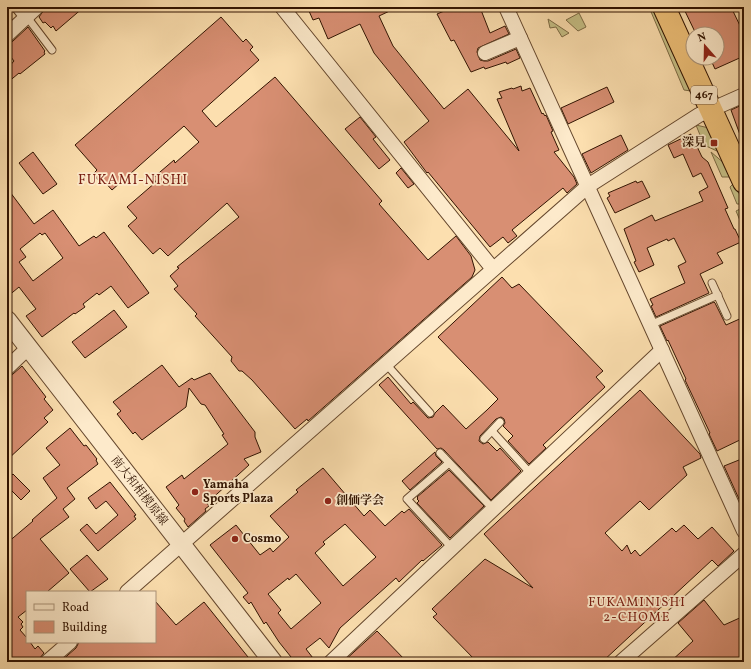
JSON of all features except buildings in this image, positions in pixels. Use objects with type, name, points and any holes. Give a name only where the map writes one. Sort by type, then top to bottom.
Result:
[{"type":"highway","name":"467","points":[[664,7],[744,182]]},
{"type":"street","points":[[7,35],[23,12],[37,7]]},
{"type":"street","points":[[282,7],[493,269]]},
{"type":"street","points":[[506,7],[744,531]]},
{"type":"street","points":[[485,53],[520,38]]},
{"type":"street","points":[[128,591],[588,186],[699,115],[744,95]]},
{"type":"street","name":"南大和相模原線","points":[[7,320],[273,662]]},
{"type":"street","points":[[7,368],[28,348]]},
{"type":"street","points":[[331,662],[662,350]]},
{"type":"street","points":[[621,662],[744,554]]},
{"type":"street","points":[[47,662],[69,643]]},
{"type":"lane","points":[[23,12],[52,50]]},
{"type":"lane","points":[[712,283],[727,316]]},
{"type":"lane","points":[[650,326],[718,295]]},
{"type":"lane","points":[[386,364],[430,413]]},
{"type":"lane","points":[[484,439],[500,422]]},
{"type":"lane","points":[[492,431],[531,474]]},
{"type":"lane","points":[[440,453],[493,509]]},
{"type":"lane","points":[[449,463],[406,499],[452,548]]},
{"type":"shaded area","points":[[649,7],[657,7],[691,91],[684,90]]},
{"type":"shaded area","points":[[579,13],[586,27],[578,31],[566,20]]},
{"type":"shaded area","points":[[548,19],[569,33],[562,37],[556,27],[550,28]]},
{"type":"shaded area","points":[[696,125],[709,128],[719,152],[704,145]]},
{"type":"shaded area","points":[[711,152],[725,164],[733,177],[722,177]]},
{"type":"shaded area","points":[[734,183],[744,204],[737,204],[730,187]]},
{"type":"shaded area","points":[[744,207],[744,230],[736,211]]},
{"type":"place","name":"深見","points":[[714,143]]},
{"type":"place","name":"Yamaha Sports Plaza","points":[[195,492]]},
{"type":"place","name":"創価学会","points":[[328,501]]},
{"type":"place","name":"Cosmo","points":[[235,539]]},
{"type":"district","name":"FUKAMI-NISHI","points":[[133,180]]},
{"type":"district","name":"FUKAMINISHI 2-CHOME","points":[[637,610]]}]
